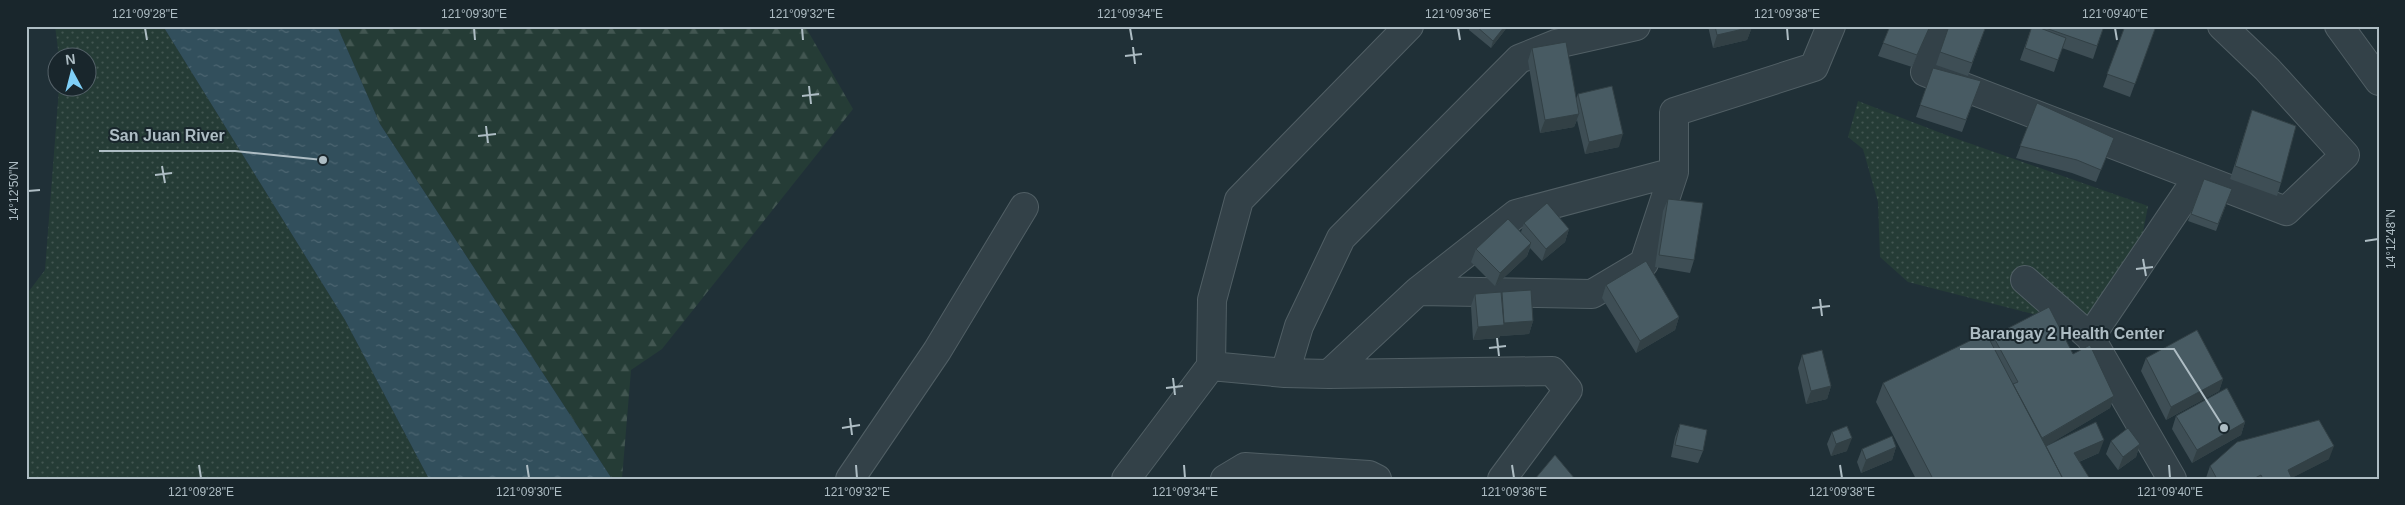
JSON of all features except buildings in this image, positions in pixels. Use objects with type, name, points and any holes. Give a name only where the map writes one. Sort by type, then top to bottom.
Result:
[{"type":"street","points":[[1126,479],[1211,366],[1212,300],[1238,200],[1409,26]]},
{"type":"street","points":[[1285,373],[1299,326],[1341,238],[1519,59],[1556,44],[1636,26]]},
{"type":"street","points":[[1418,291],[1592,294],[1644,263],[1674,172],[1674,112],[1814,67],[1831,26]]},
{"type":"street","points":[[1944,26],[1925,72],[2286,211],[2345,155],[2267,69],[2222,26]]},
{"type":"street","points":[[2339,26],[2379,81]]},
{"type":"street","points":[[1328,374],[1418,291],[1516,214],[1674,172]]},
{"type":"street","points":[[2090,337],[2198,177]]},
{"type":"street","points":[[850,479],[937,351],[1024,207]]},
{"type":"street","points":[[2025,280],[2090,337],[2172,479]]},
{"type":"street","points":[[1211,366],[1285,373],[1328,374],[1552,371],[1568,390],[1502,479]]},
{"type":"street","points":[[1245,475],[1369,475],[1377,479]]},
{"type":"green space","points":[[55,26],[163,26],[345,320],[429,479],[26,479],[26,295],[45,270],[58,98],[98,98],[98,48],[58,48]]},
{"type":"green space","points":[[337,26],[805,26],[853,109],[662,349],[631,370],[622,479],[612,479],[380,124]]},
{"type":"green space","points":[[1858,101],[1946,135],[2148,206],[2136,269],[2111,322],[2056,320],[1908,282],[1880,257],[1878,202],[1863,149],[1848,137]]},
{"type":"water","points":[[163,26],[337,26],[380,124],[612,479],[429,479],[345,320]]},
{"type":"place","name":"San Juan River","points":[[323,160]]},
{"type":"place","name":"Barangay 2 Health Center","points":[[2224,428]]}]
